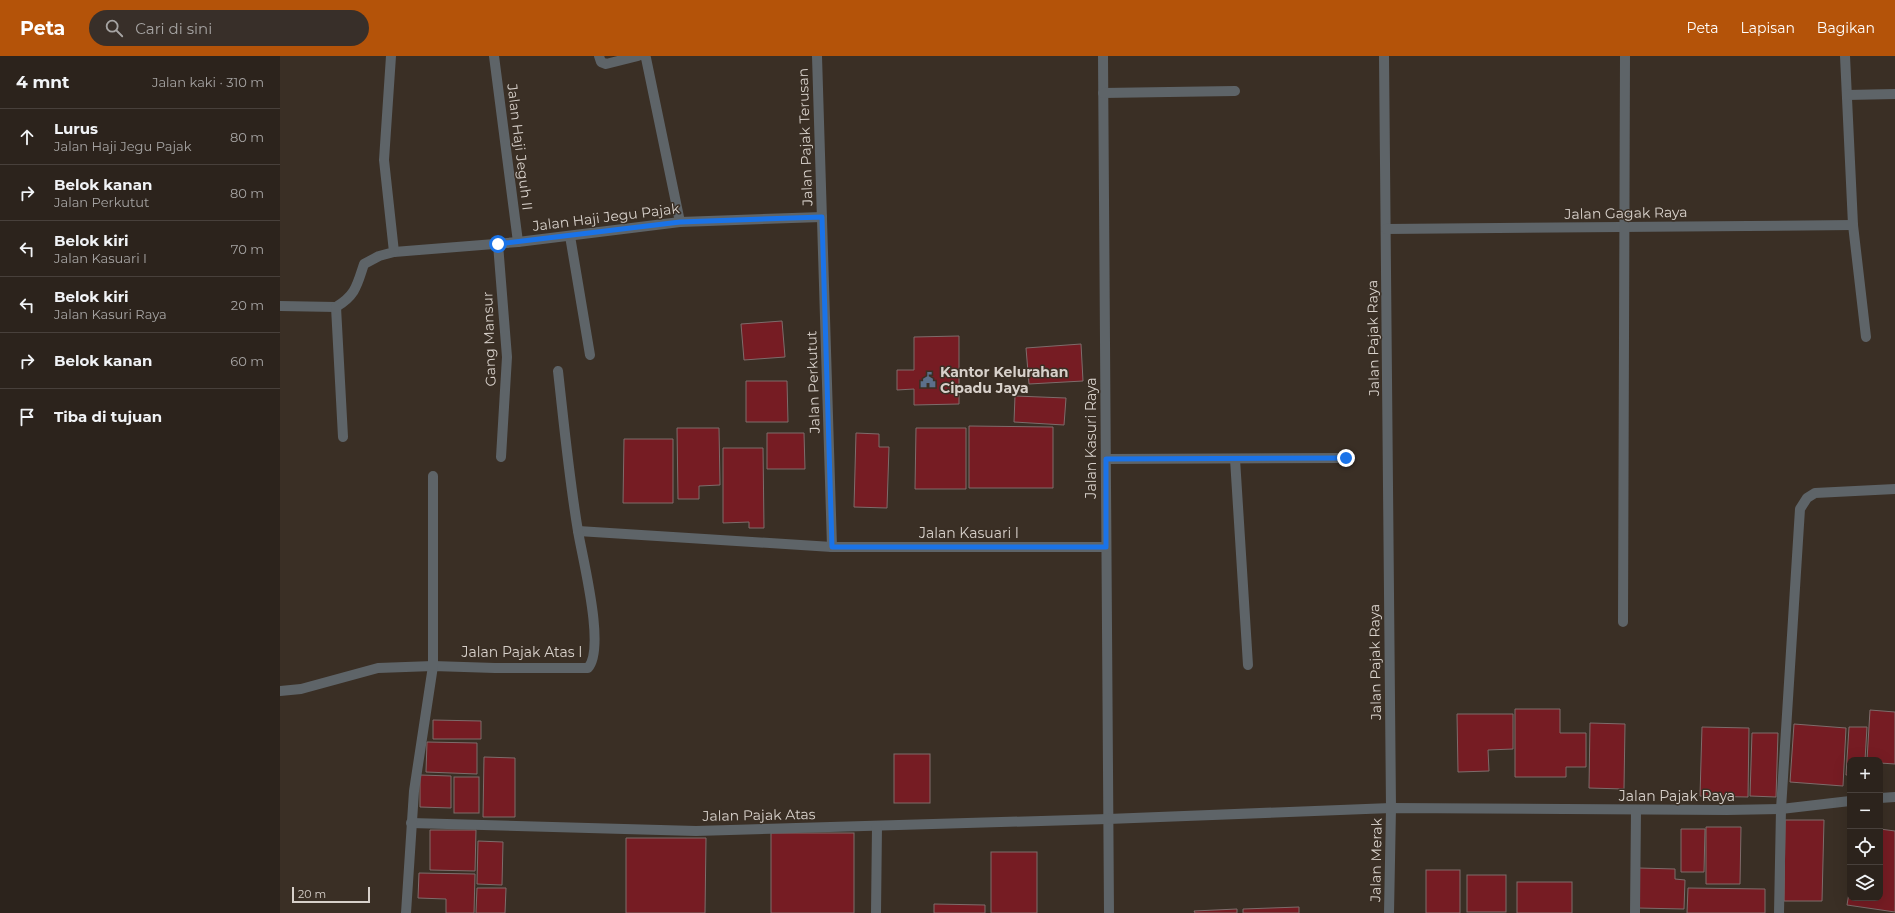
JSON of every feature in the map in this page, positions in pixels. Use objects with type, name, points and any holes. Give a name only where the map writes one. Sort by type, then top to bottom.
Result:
[{"type":"street","points":[[390,56],[384,160],[394,252]]},
{"type":"street","name":"Jalan Haji Jeguh II","points":[[494,56],[518,242]]},
{"type":"street","points":[[599,56],[601,62],[606,64],[638,56]]},
{"type":"street","points":[[644,56],[646,58],[680,222]]},
{"type":"street","name":"Jalan Pajak Terusan","points":[[817,56],[822,217]]},
{"type":"street","name":"Jalan Kasuri Raya","points":[[1103,56],[1109,913]]},
{"type":"street","name":"Jalan Pajak Raya","points":[[1384,56],[1391,808],[1636,810],[1781,809],[1847,801]]},
{"type":"street","points":[[1623,622],[1625,56]]},
{"type":"street","points":[[1845,56],[1853,225],[1866,337]]},
{"type":"street","points":[[1103,93],[1235,91]]},
{"type":"street","points":[[1847,95],[1895,94]]},
{"type":"street","name":"Jalan Haji Jegu Pajak","points":[[336,307],[348,300],[356,288],[364,264],[379,256],[394,252],[518,242],[680,222],[822,217]]},
{"type":"street","name":"Jalan Perkutut","points":[[822,217],[832,547]]},
{"type":"street","name":"Jalan Gagak Raya","points":[[1386,229],[1853,225]]},
{"type":"street","points":[[570,236],[590,355]]},
{"type":"street","name":"Gang Mansur","points":[[498,244],[507,357],[501,457]]},
{"type":"street","points":[[280,306],[336,307],[343,437]]},
{"type":"street","points":[[558,371],[578,531]]},
{"type":"street","points":[[1106,459],[1346,458]]},
{"type":"street","points":[[1235,459],[1248,665]]},
{"type":"street","points":[[406,913],[414,791],[433,666],[432,476]]},
{"type":"street","points":[[1779,913],[1781,809],[1800,509],[1807,498],[1815,493],[1895,489]]},
{"type":"street","name":"Jalan Kasuari I","points":[[578,531],[832,547],[1106,547]]},
{"type":"street","name":"Jalan Pajak Atas I","points":[[433,666],[588,668],[591,664],[594,646],[590,590],[578,531]]},
{"type":"street","points":[[280,692],[301,689],[378,668],[433,666]]},
{"type":"street","points":[[1883,798],[1895,797]]},
{"type":"street","name":"Jalan Pajak Atas","points":[[411,823],[696,831],[1108,819],[1391,808]]},
{"type":"street","name":"Jalan Merak","points":[[1389,913],[1391,808]]},
{"type":"street","points":[[1635,913],[1636,810]]},
{"type":"street","points":[[876,913],[878,826]]},
{"type":"building","points":[[782,321],[785,357],[744,360],[741,324]]},
{"type":"building","name":"Kantor Kelurahan Cipadu Jaya","points":[[959,336],[959,404],[914,405],[914,389],[897,390],[897,370],[914,370],[914,337]]},
{"type":"building","points":[[1081,344],[1083,381],[1029,384],[1026,348]]},
{"type":"building","points":[[746,381],[787,381],[788,422],[746,422]]},
{"type":"building","points":[[1015,396],[1066,398],[1064,425],[1014,422]]},
{"type":"building","points":[[969,426],[1053,427],[1053,488],[969,488]]},
{"type":"building","points":[[677,428],[719,428],[720,485],[699,486],[699,499],[678,499]]},
{"type":"building","points":[[916,428],[966,428],[966,489],[915,489]]},
{"type":"building","points":[[767,433],[804,433],[805,469],[767,469]]},
{"type":"building","points":[[856,433],[879,434],[879,447],[889,447],[887,508],[854,507]]},
{"type":"building","points":[[624,439],[673,439],[673,503],[623,503]]},
{"type":"building","points":[[723,448],[763,448],[764,528],[749,528],[749,522],[723,523]]},
{"type":"building","points":[[1515,709],[1560,709],[1560,733],[1586,733],[1586,767],[1566,767],[1566,777],[1515,777]]},
{"type":"building","points":[[1870,710],[1895,712],[1895,764],[1883,763],[1883,757],[1867,757]]},
{"type":"building","points":[[1457,714],[1513,714],[1513,749],[1488,750],[1489,771],[1458,772]]},
{"type":"building","points":[[433,720],[481,721],[481,739],[433,739]]},
{"type":"building","points":[[1590,723],[1625,724],[1624,789],[1589,788]]},
{"type":"building","points":[[1794,724],[1846,728],[1843,786],[1790,782]]},
{"type":"building","points":[[1702,727],[1749,728],[1748,797],[1700,796]]},
{"type":"building","points":[[1849,727],[1867,727],[1865,757],[1847,757]]},
{"type":"building","points":[[1752,733],[1778,733],[1776,797],[1750,796]]},
{"type":"building","points":[[427,742],[477,743],[477,774],[426,772]]},
{"type":"building","points":[[894,754],[930,754],[930,803],[894,803]]},
{"type":"building","points":[[484,757],[515,758],[515,817],[483,817]]},
{"type":"building","points":[[420,775],[451,776],[451,808],[420,807]]},
{"type":"building","points":[[454,777],[479,777],[479,813],[454,813]]},
{"type":"building","points":[[1785,820],[1824,820],[1822,901],[1784,901]]},
{"type":"building","points":[[1706,827],[1741,827],[1740,884],[1706,884]]},
{"type":"building","points":[[1681,829],[1705,829],[1704,872],[1681,872]]},
{"type":"building","points":[[1883,829],[1895,831],[1895,912],[1847,905],[1848,901],[1883,901]]},
{"type":"building","points":[[430,830],[476,830],[475,871],[430,870]]},
{"type":"building","points":[[771,833],[854,833],[854,913],[771,913]]},
{"type":"building","points":[[626,838],[706,838],[705,913],[626,913]]},
{"type":"building","points":[[478,841],[503,842],[502,885],[477,884]]},
{"type":"building","points":[[991,852],[1037,852],[1037,913],[991,913]]},
{"type":"building","points":[[1639,868],[1675,869],[1675,879],[1685,880],[1684,909],[1638,908]]},
{"type":"building","points":[[1426,870],[1460,870],[1460,913],[1426,913]]},
{"type":"building","points":[[419,873],[475,874],[474,913],[446,913],[446,899],[418,898]]},
{"type":"building","points":[[1467,875],[1506,875],[1506,912],[1467,912]]},
{"type":"building","points":[[1517,882],[1572,882],[1572,913],[1517,913]]},
{"type":"building","points":[[477,888],[506,888],[505,913],[476,913]]},
{"type":"building","points":[[1688,888],[1765,889],[1765,913],[1687,913]]},
{"type":"building","points":[[934,904],[985,905],[985,913],[934,913]]},
{"type":"building","points":[[1299,907],[1299,913],[1243,913],[1243,909]]},
{"type":"building","points":[[1237,909],[1237,913],[1195,913],[1194,911]]},
{"type":"place","name":"Kantor Kelurahan Cipadu Jaya","points":[[928,380]]},
{"type":"route","points":[[498,244],[680,222],[822,217],[832,547],[1106,547],[1106,459],[1346,458]]}]
